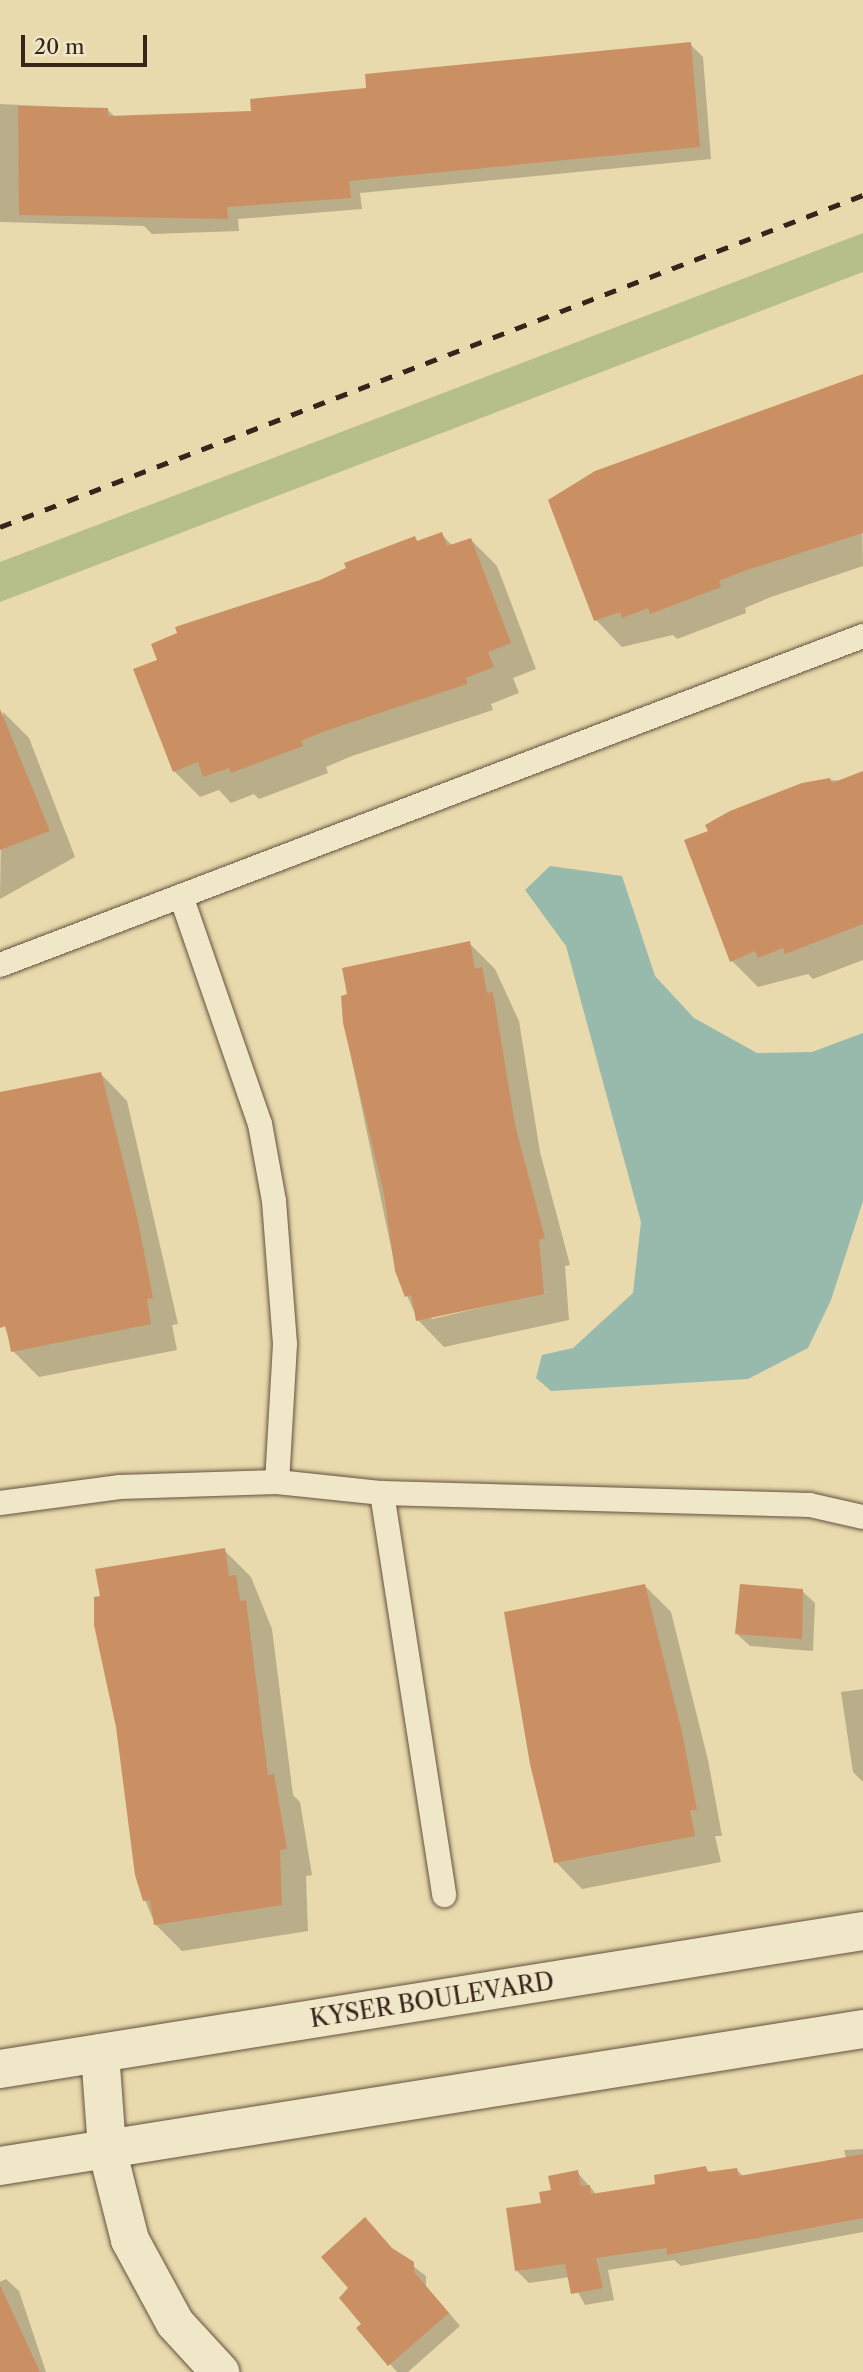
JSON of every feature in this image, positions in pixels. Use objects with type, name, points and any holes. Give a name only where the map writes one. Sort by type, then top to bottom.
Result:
[{"type":"street","name":"KYSER BOULEVARD","points":[[0,2069],[863,1931]]},
{"type":"street","points":[[0,2166],[863,2029]]},
{"type":"street","points":[[100,2053],[107,2149],[130,2241],[175,2323],[220,2372]]},
{"type":"lane","points":[[0,965],[863,636]]},
{"type":"lane","points":[[181,896],[260,1124],[274,1201],[285,1344],[277,1482]]},
{"type":"lane","points":[[0,1503],[120,1487],[277,1482],[382,1493],[797,1504],[863,1517]]},
{"type":"lane","points":[[382,1493],[444,1895]]},
{"type":"green space","points":[[863,233],[863,272],[0,602],[0,562]]},
{"type":"shaded area","points":[[550,866],[622,876],[655,976],[694,1018],[757,1053],[812,1052],[863,1033],[863,1201],[831,1300],[808,1348],[748,1379],[551,1391],[536,1378],[542,1355],[573,1348],[633,1293],[641,1222],[566,946],[525,890]]},
{"type":"building","points":[[691,42],[700,147],[349,181],[351,198],[227,207],[228,219],[19,215],[18,106],[108,108],[108,116],[251,111],[250,99],[366,88],[365,74]]},
{"type":"building","points":[[863,374],[863,533],[744,571],[719,581],[721,587],[650,614],[648,608],[622,618],[620,612],[594,621],[548,500],[595,471]]},
{"type":"building","points":[[442,532],[447,546],[471,538],[511,643],[488,652],[494,667],[466,678],[467,684],[325,731],[301,741],[303,746],[231,773],[229,768],[203,777],[198,762],[173,772],[133,669],[157,660],[151,644],[177,633],[175,627],[320,580],[346,568],[344,563],[415,536],[417,541]]},
{"type":"building","points":[[0,709],[50,831],[0,850]]},
{"type":"building","points":[[863,771],[863,924],[785,954],[783,948],[758,958],[755,951],[730,962],[684,840],[708,831],[705,825],[730,811],[802,783],[830,778],[832,783]]},
{"type":"building","points":[[470,941],[475,969],[482,967],[487,993],[493,992],[515,1125],[545,1238],[539,1240],[544,1294],[416,1321],[411,1295],[405,1297],[395,1271],[384,1194],[343,1023],[341,996],[347,994],[342,968]]},
{"type":"building","points":[[101,1072],[138,1221],[153,1298],[147,1299],[151,1324],[11,1352],[6,1326],[0,1328],[0,1092]]},
{"type":"building","points":[[225,1548],[229,1576],[236,1575],[240,1601],[246,1600],[268,1775],[274,1774],[287,1849],[280,1850],[282,1905],[154,1925],[150,1900],[143,1901],[135,1875],[116,1727],[94,1625],[94,1597],[100,1596],[95,1569]]},
{"type":"building","points":[[645,1584],[682,1732],[697,1810],[690,1810],[695,1836],[554,1863],[530,1764],[504,1612]]},
{"type":"building","points":[[740,1584],[803,1589],[802,1639],[735,1634]]},
{"type":"building","points":[[863,2154],[863,2218],[667,2255],[666,2248],[596,2258],[603,2288],[571,2294],[565,2264],[515,2271],[506,2208],[541,2203],[539,2192],[551,2190],[548,2176],[578,2170],[581,2186],[590,2185],[591,2194],[655,2184],[654,2175],[706,2166],[707,2172],[737,2168],[739,2176]]},
{"type":"building","points":[[365,2217],[392,2248],[414,2262],[414,2272],[449,2313],[388,2366],[356,2328],[361,2324],[339,2298],[348,2288],[321,2257]]},
{"type":"building","points":[[0,2285],[40,2372],[0,2372]]},
{"type":"railway","points":[[0,527],[863,195]]}]
